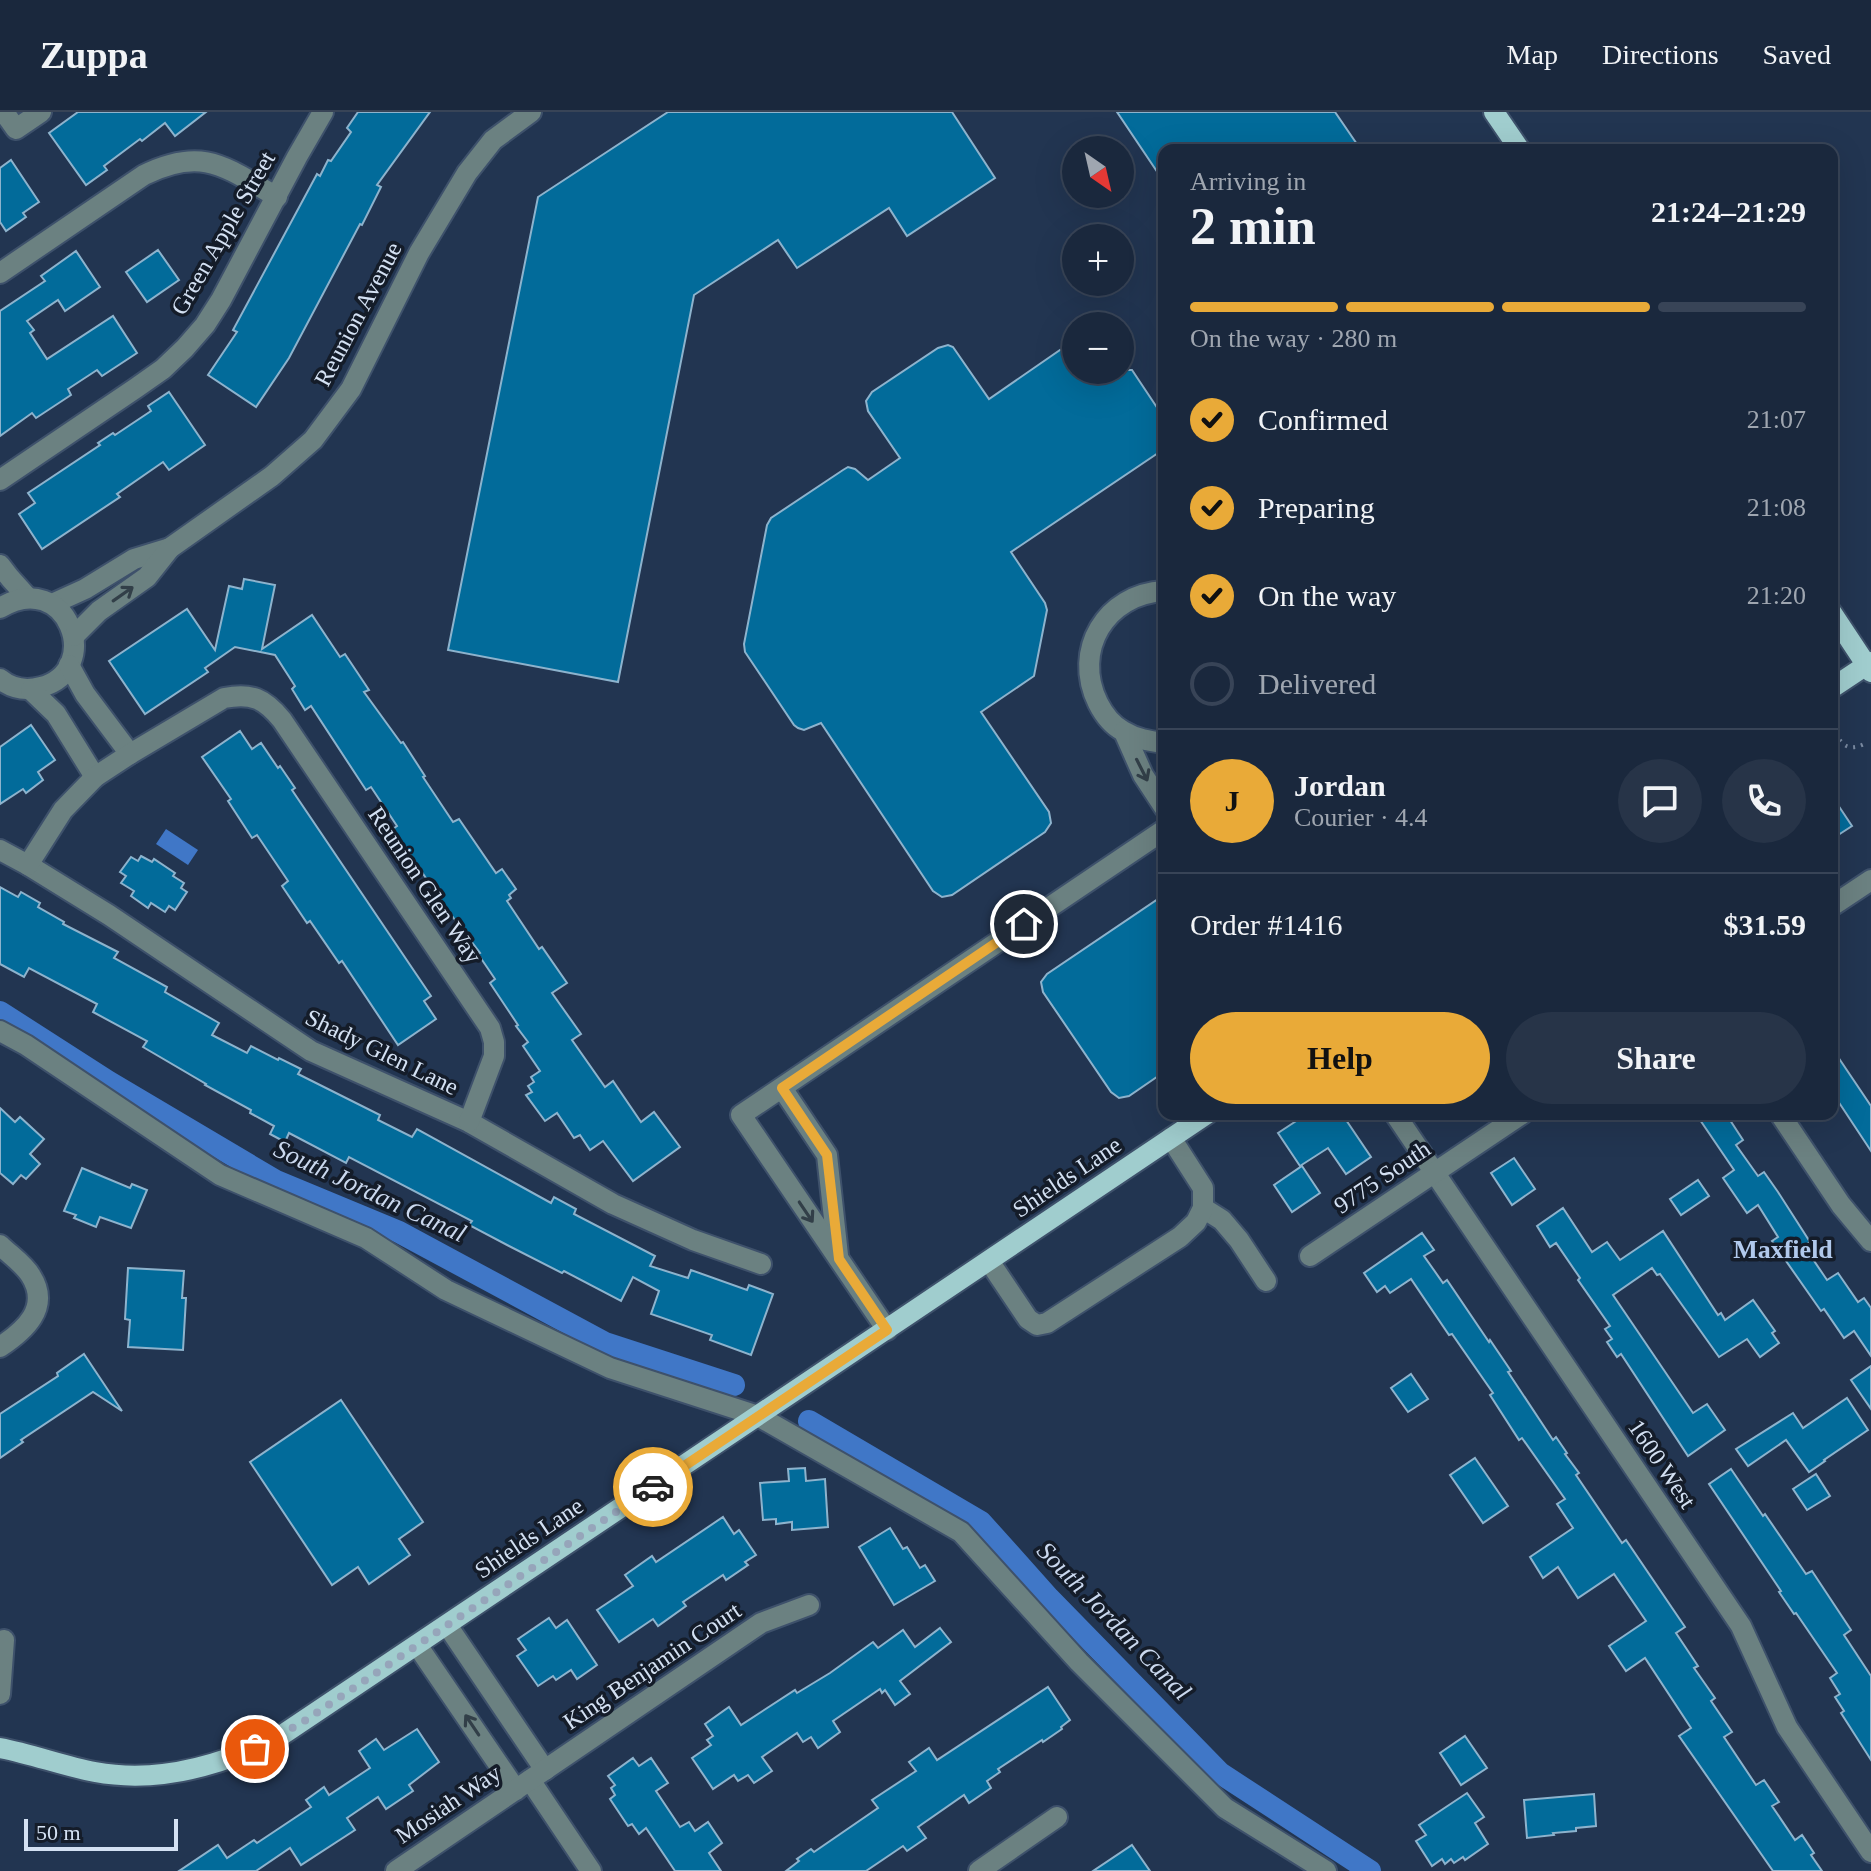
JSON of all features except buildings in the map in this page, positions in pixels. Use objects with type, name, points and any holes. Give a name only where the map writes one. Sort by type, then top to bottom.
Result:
[{"type":"main road","points":[[1494,112],[1516,144]]},
{"type":"main road","points":[[1838,622],[1869,666],[1838,684]]},
{"type":"main road","name":"Shields Lane","points":[[0,1748],[100,1773],[151,1774],[203,1767],[230,1759],[279,1737],[1198,1120]]},
{"type":"street","points":[[4,112],[8,135],[41,112]]},
{"type":"street","name":"Green Apple Street","points":[[0,480],[163,369],[185,348],[221,300],[323,112]]},
{"type":"street","name":"Reunion Avenue","points":[[74,636],[99,611],[147,577],[170,548],[272,476],[313,440],[351,389],[419,253],[467,173],[493,140],[531,112]]},
{"type":"street","points":[[0,273],[144,175],[165,165],[189,160],[212,163],[277,197]]},
{"type":"street","name":"Reunion Avenue","points":[[52,604],[85,589],[134,559],[170,548]]},
{"type":"street","points":[[0,565],[28,598]]},
{"type":"street","points":[[1158,588],[1129,599],[1111,612],[1099,629],[1091,649],[1088,669],[1092,690],[1101,709],[1115,725],[1144,741],[1158,742]]},
{"type":"street","points":[[0,608],[12,601],[40,599],[62,612],[74,636],[74,651],[69,665],[46,686],[31,690],[2,683]]},
{"type":"street","points":[[28,865],[63,810],[95,777],[130,754],[78,683],[69,665]]},
{"type":"street","points":[[31,690],[56,714],[95,777]]},
{"type":"street","name":"Reunion Glen Way","points":[[130,754],[224,698],[239,695],[254,697],[265,702],[282,720],[490,1028],[494,1056],[469,1122]]},
{"type":"street","points":[[61,724],[92,703]]},
{"type":"street","points":[[1124,732],[1143,775],[1158,798]]},
{"type":"street","points":[[887,1330],[741,1115],[1158,834]]},
{"type":"street","name":"Shady Glen Lane","points":[[0,850],[109,915],[311,1051],[469,1122],[613,1204],[693,1240],[761,1264]]},
{"type":"street","points":[[1838,902],[1871,880]]},
{"type":"street","points":[[0,1031],[26,1045],[220,1175],[366,1238],[446,1290],[610,1368],[758,1416],[961,1532],[1079,1662],[1225,1808],[1326,1871]]},
{"type":"street","points":[[782,1088],[827,1155],[839,1259]]},
{"type":"street","name":"1600 West","points":[[1399,1120],[1741,1626],[1787,1727],[1871,1852]]},
{"type":"street","name":"9775 South","points":[[1310,1256],[1513,1120]]},
{"type":"street","points":[[1784,1120],[1841,1205],[1871,1241]]},
{"type":"street","points":[[989,1261],[1028,1319],[1037,1325],[1047,1323],[1180,1237],[1196,1222],[1203,1208],[1203,1188],[1171,1138]]},
{"type":"street","points":[[1203,1208],[1222,1220],[1266,1281]]},
{"type":"street","points":[[0,1245],[32,1277],[37,1302],[28,1326],[0,1347]]},
{"type":"street","name":"King Benjamin Court","points":[[530,1780],[761,1623],[809,1605]]},
{"type":"street","points":[[447,1625],[530,1780],[591,1871]]},
{"type":"street","points":[[0,1694],[4,1640]]},
{"type":"street","points":[[417,1645],[530,1780]]},
{"type":"street","name":"Mosiah Way","points":[[396,1871],[530,1780]]},
{"type":"street","points":[[979,1871],[1057,1817]]},
{"type":"path","points":[[1838,736],[1846,746],[1856,748],[1864,744]]},
{"type":"water","points":[[166,829],[198,850],[188,865],[156,844]]},
{"type":"waterway","name":"South Jordan Canal","points":[[0,1012],[109,1082],[276,1181],[399,1232],[605,1343],[734,1385]]},
{"type":"waterway","name":"South Jordan Canal","points":[[809,1421],[981,1522],[1049,1598],[1220,1773],[1370,1871]]},
{"type":"way so far","points":[[255,1749],[303,1722],[653,1487]]},
{"type":"district","name":"Maxfield","points":[[1783,1249]]},
{"type":"route","points":[[653,1487],[887,1330],[839,1259],[827,1155],[782,1088],[1024,924]]}]
